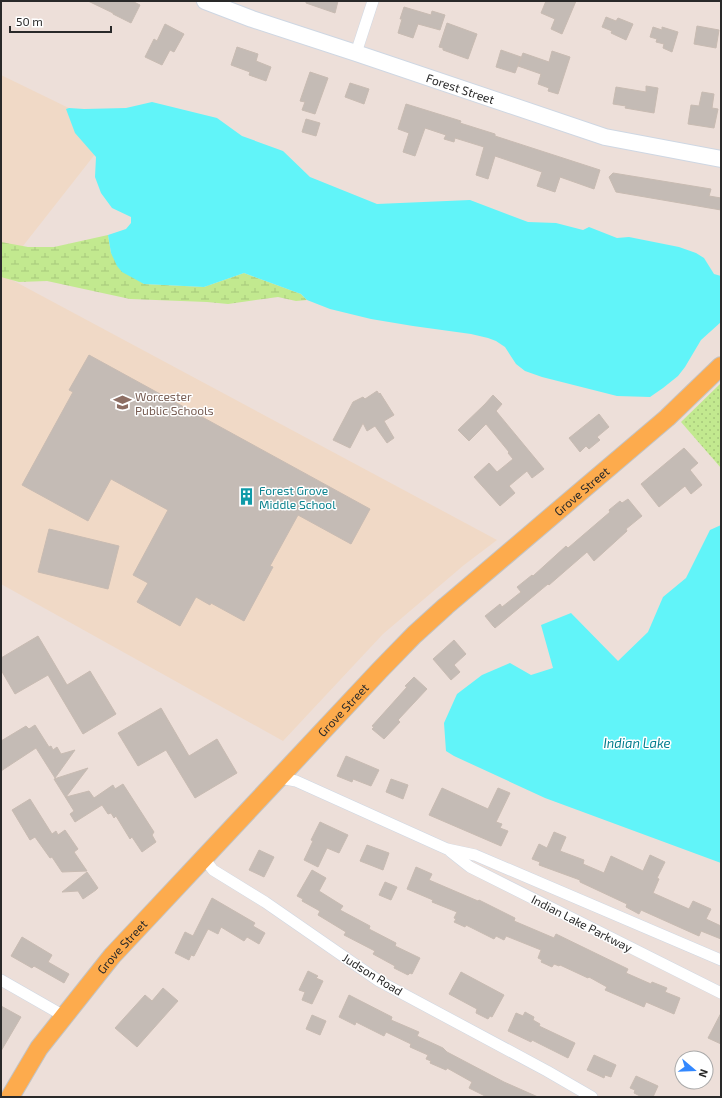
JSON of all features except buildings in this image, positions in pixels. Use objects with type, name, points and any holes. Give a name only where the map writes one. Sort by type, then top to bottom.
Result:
[{"type":"main road","name":"Forest Street","points":[[205,1],[252,19],[605,137],[721,159]]},
{"type":"main road","name":"Grove Street","points":[[10,1097],[39,1048],[112,956],[414,635],[667,418],[721,366]]},
{"type":"street","points":[[356,53],[373,1]]},
{"type":"street","name":"Indian Lake Parkway","points":[[280,778],[296,781],[447,849],[475,855],[721,960]]},
{"type":"street","name":"Indian Lake Parkway","points":[[447,849],[470,866],[721,993]]},
{"type":"street","name":"Judson Road","points":[[204,858],[213,870],[265,902],[379,981],[592,1097]]},
{"type":"street","points":[[1,980],[64,1016]]},
{"type":"shaded area","points":[[1,75],[114,130],[1,274]]},
{"type":"shaded area","name":"Worcester Public Schools","points":[[1,274],[497,540],[464,565],[383,634],[283,741],[1,584]]},
{"type":"green space","points":[[108,235],[111,253],[144,284],[204,287],[244,273],[301,294],[307,300],[296,301],[278,297],[228,304],[130,299],[47,281],[19,282],[1,277],[1,242],[28,247],[54,247]]},
{"type":"green space","points":[[721,383],[721,468],[681,422]]},
{"type":"water","points":[[152,102],[217,118],[242,136],[283,151],[310,177],[377,204],[470,200],[528,222],[556,223],[583,230],[589,227],[617,238],[629,237],[679,247],[696,253],[704,258],[714,274],[721,276],[721,322],[701,340],[678,376],[663,388],[650,397],[617,396],[542,377],[525,371],[516,364],[505,347],[488,338],[471,334],[371,319],[330,309],[307,300],[301,294],[244,273],[204,287],[144,284],[122,272],[117,266],[111,253],[108,235],[126,229],[131,223],[131,217],[112,208],[101,193],[95,177],[96,157],[75,133],[66,109],[126,108]]},
{"type":"water","name":"Indian Lake","points":[[721,525],[721,863],[545,798],[446,751],[444,723],[457,694],[482,675],[510,663],[531,675],[553,668],[541,625],[571,613],[618,661],[648,632],[663,597],[686,578],[710,530]]},
{"type":"place","name":"Worcester Public Schools","points":[[122,403]]},
{"type":"place","name":"Forest Grove Middle School","points":[[246,497]]}]
